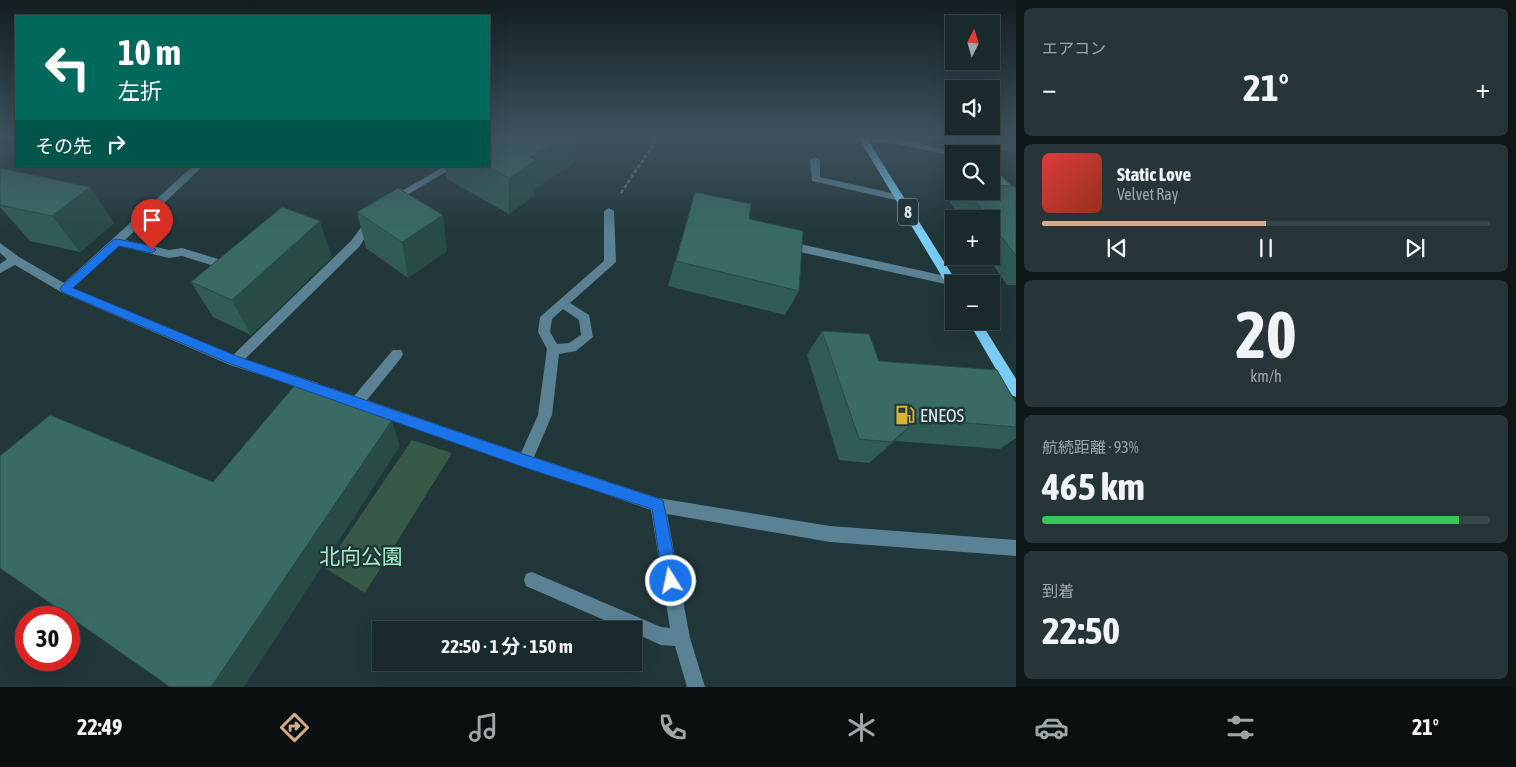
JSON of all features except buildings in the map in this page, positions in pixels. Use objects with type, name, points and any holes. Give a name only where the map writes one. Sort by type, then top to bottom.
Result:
[{"type":"main road","name":"8","points":[[882,169],[947,275]]},
{"type":"main road","points":[[979,330],[1016,391]]},
{"type":"street","points":[[66,289],[196,169]]},
{"type":"street","points":[[235,360],[355,244],[380,208],[447,169]]},
{"type":"street","points":[[815,169],[815,179],[900,198]]},
{"type":"street","points":[[1000,180],[1016,197]]},
{"type":"street","points":[[526,462],[545,414],[553,349],[544,332],[546,317],[610,262],[608,211]]},
{"type":"street","points":[[117,242],[169,254],[182,252],[224,266]]},
{"type":"street","points":[[774,243],[945,282]]},
{"type":"street","points":[[0,247],[15,260],[66,289],[235,360],[526,462],[658,505],[830,534],[1016,548]]},
{"type":"street","points":[[0,268],[15,260]]},
{"type":"street","points":[[553,349],[572,348],[587,337],[585,318],[563,304]]},
{"type":"street","points":[[357,402],[396,354]]},
{"type":"street","points":[[658,505],[681,638],[696,687]]},
{"type":"street","points":[[532,580],[661,636],[681,638]]},
{"type":"path","points":[[608,211],[637,169]]},
{"type":"green space","name":"北向公園","points":[[412,440],[452,453],[365,593],[325,568]]},
{"type":"place","name":"ENEOS","points":[[905,415]]},
{"type":"route","points":[[152,250],[117,242],[66,289],[235,360],[526,462],[658,505],[671,581]]}]
